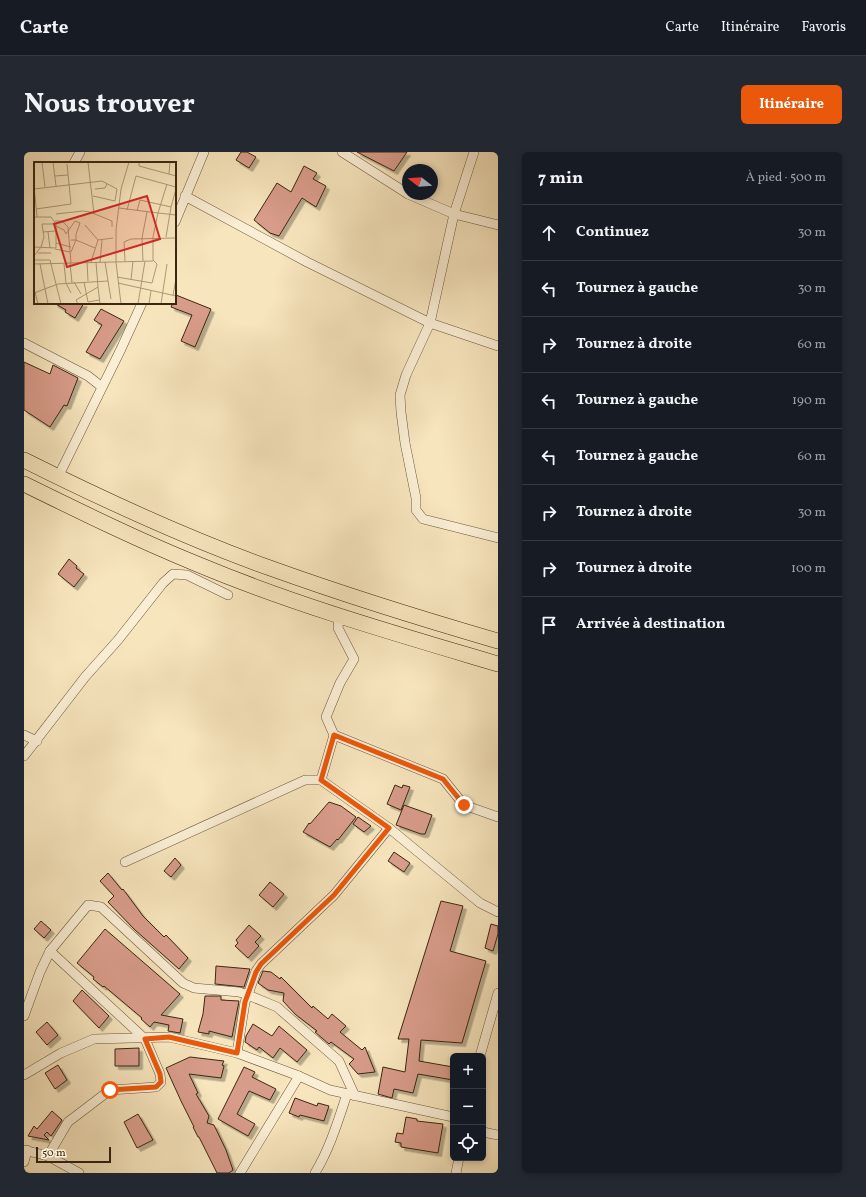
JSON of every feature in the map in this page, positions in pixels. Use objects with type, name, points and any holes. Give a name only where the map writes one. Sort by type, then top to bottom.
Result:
[{"type":"main road","points":[[24,460],[58,477],[200,540],[270,568],[430,622],[498,641]]},
{"type":"main road","points":[[24,484],[117,529],[197,564],[290,600],[498,664]]},
{"type":"street","points":[[75,162],[80,152]]},
{"type":"street","points":[[176,219],[204,152]]},
{"type":"street","points":[[342,152],[402,190]]},
{"type":"street","points":[[474,152],[454,214],[430,323],[406,375],[400,395],[403,428],[416,498],[416,510],[422,519],[498,538]]},
{"type":"street","points":[[185,196],[306,262],[430,323],[498,346]]},
{"type":"street","points":[[422,200],[454,214],[498,225]]},
{"type":"street","points":[[58,477],[142,304]]},
{"type":"street","points":[[24,343],[88,376],[102,387]]},
{"type":"street","points":[[24,756],[85,677],[118,640],[163,583],[173,574],[187,575],[228,595]]},
{"type":"street","points":[[321,780],[334,735],[326,717],[340,682],[354,659],[338,628],[339,616]]},
{"type":"street","points":[[24,735],[37,741]]},
{"type":"street","points":[[334,735],[443,779],[464,805],[498,817]]},
{"type":"street","points":[[125,862],[305,780],[321,780],[389,828],[480,903],[498,912]]},
{"type":"street","points":[[237,1053],[245,1002],[256,972],[261,964],[334,895],[389,828]]},
{"type":"street","points":[[24,1016],[40,972],[50,951],[88,905],[101,907],[183,983],[194,988],[239,992],[277,1007],[340,1061],[351,1095],[323,1160],[315,1173]]},
{"type":"street","points":[[48,1156],[68,1122],[110,1090],[156,1087],[161,1082],[158,1070],[145,1039],[50,951]]},
{"type":"street","points":[[481,1053],[498,993]]},
{"type":"street","points":[[24,1075],[61,1054],[94,1039],[145,1039],[169,1037],[237,1053],[299,1076],[330,1090],[450,1116]]},
{"type":"street","points":[[240,1173],[299,1076]]},
{"type":"street","points":[[486,1133],[498,1135]]},
{"type":"street","points":[[24,1162],[26,1150],[48,1156],[79,1173]]},
{"type":"street","points":[[456,1173],[459,1161]]},
{"type":"building","points":[[241,152],[247,152],[256,157],[249,168],[236,160]]},
{"type":"building","points":[[357,152],[407,152],[394,171]]},
{"type":"building","points":[[304,166],[317,173],[313,179],[326,186],[316,207],[302,198],[279,236],[270,233],[254,220],[277,183],[291,192]]},
{"type":"building","points":[[176,295],[211,309],[195,347],[181,341],[192,315],[171,307],[172,304],[176,304]]},
{"type":"building","points":[[56,304],[83,304],[75,318],[65,312],[66,310]]},
{"type":"building","points":[[101,309],[124,321],[100,359],[86,352],[102,325],[94,320]]},
{"type":"building","points":[[24,362],[50,374],[53,365],[78,378],[67,406],[64,405],[50,427],[24,410]]},
{"type":"building","points":[[69,559],[77,566],[76,568],[84,574],[74,587],[58,574]]},
{"type":"building","points":[[395,785],[402,788],[403,785],[410,787],[401,810],[387,804]]},
{"type":"building","points":[[329,802],[341,806],[356,817],[338,840],[337,839],[330,847],[303,832],[309,823],[310,824]]},
{"type":"building","points":[[404,805],[432,815],[425,834],[396,825]]},
{"type":"building","points":[[358,817],[371,826],[364,832],[353,824]]},
{"type":"building","points":[[394,852],[410,863],[404,872],[388,861]]},
{"type":"building","points":[[175,858],[181,865],[171,877],[164,871]]},
{"type":"building","points":[[108,873],[122,890],[123,889],[143,916],[164,937],[166,935],[188,958],[179,969],[134,929],[108,902],[114,896],[100,881]]},
{"type":"building","points":[[270,882],[284,894],[273,907],[259,895]]},
{"type":"building","points":[[441,901],[463,906],[450,951],[486,961],[462,1043],[421,1040],[419,1061],[450,1066],[450,1079],[418,1074],[413,1093],[394,1089],[392,1098],[378,1094],[383,1067],[405,1072],[409,1039],[398,1039]]},
{"type":"building","points":[[41,921],[51,930],[44,938],[34,929]]},
{"type":"building","points":[[491,924],[498,926],[498,934],[493,951],[485,948]]},
{"type":"building","points":[[249,925],[261,936],[255,942],[259,946],[248,958],[235,946],[238,943],[236,940]]},
{"type":"building","points":[[105,929],[180,994],[161,1015],[183,1019],[180,1033],[168,1031],[169,1025],[154,1022],[150,1027],[141,1019],[142,1018],[104,986],[103,987],[93,979],[94,977],[77,963]]},
{"type":"building","points":[[216,966],[250,969],[244,987],[215,984]]},
{"type":"building","points":[[263,971],[271,972],[280,979],[281,977],[312,1008],[313,1006],[328,1019],[332,1014],[346,1026],[340,1032],[362,1050],[365,1047],[375,1072],[358,1074],[349,1064],[354,1059],[331,1042],[329,1044],[315,1032],[317,1031],[295,1014],[283,1001],[284,993],[268,990],[258,983]]},
{"type":"building","points":[[82,990],[109,1016],[99,1028],[73,1001]]},
{"type":"building","points":[[205,996],[221,996],[221,1000],[239,1001],[232,1037],[209,1031],[209,1034],[198,1032],[203,1014]]},
{"type":"building","points":[[47,1022],[58,1035],[47,1045],[36,1032]]},
{"type":"building","points":[[253,1024],[272,1036],[279,1026],[307,1050],[297,1062],[280,1048],[273,1058],[259,1047],[257,1050],[245,1042],[246,1036]]},
{"type":"building","points":[[139,1048],[139,1066],[115,1066],[115,1049]]},
{"type":"building","points":[[190,1057],[224,1061],[222,1065],[224,1066],[221,1078],[189,1074],[198,1093],[196,1094],[209,1116],[207,1123],[214,1125],[226,1150],[233,1170],[229,1173],[217,1173],[193,1127],[166,1068]]},
{"type":"building","points":[[58,1065],[67,1080],[55,1089],[45,1073]]},
{"type":"building","points":[[244,1067],[255,1072],[252,1077],[276,1089],[270,1100],[249,1091],[237,1114],[255,1124],[248,1136],[218,1119]]},
{"type":"building","points":[[295,1098],[317,1106],[318,1103],[329,1106],[324,1121],[300,1115],[299,1117],[289,1113]]},
{"type":"building","points":[[52,1111],[62,1120],[51,1136],[47,1132],[44,1135],[49,1140],[28,1136],[34,1126],[37,1129]]},
{"type":"building","points":[[138,1114],[153,1140],[137,1148],[124,1122]]},
{"type":"building","points":[[406,1117],[417,1119],[417,1121],[443,1124],[438,1153],[401,1147],[401,1143],[395,1142],[397,1133],[403,1134]]},
{"type":"route","points":[[110,1090],[156,1087],[161,1082],[160,1074],[145,1039],[169,1037],[237,1053],[245,1002],[256,972],[261,964],[334,895],[389,828],[321,780],[334,735],[443,779],[464,805]]}]
